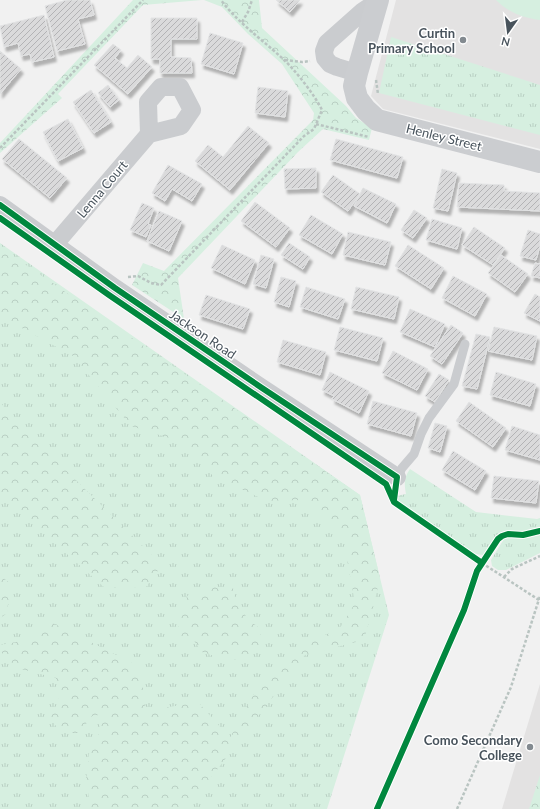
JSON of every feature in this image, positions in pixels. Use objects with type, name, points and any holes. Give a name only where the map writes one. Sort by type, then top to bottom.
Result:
[{"type":"street","points":[[367,73],[336,67],[330,64],[325,58],[324,50],[327,44],[363,11],[378,1]]},
{"type":"street","points":[[377,120],[366,110],[357,98],[354,86],[367,73],[378,1]]},
{"type":"street","name":"Henley Street","points":[[377,120],[540,162]]},
{"type":"street","name":"Lenna Court","points":[[55,244],[149,134]]},
{"type":"street","name":"Jackson Road","points":[[0,205],[115,288],[262,388],[397,477]]},
{"type":"lane","points":[[397,477],[402,468],[414,454],[421,434],[429,418],[454,384],[465,344]]},
{"type":"path","points":[[0,148],[143,0]]},
{"type":"path","points":[[115,288],[124,278],[138,276],[151,283],[161,285],[304,136],[314,129],[322,110],[316,98],[285,60],[242,22],[221,0]]},
{"type":"path","points":[[242,22],[248,12],[252,0]]},
{"type":"path","points":[[285,60],[302,62],[325,58]]},
{"type":"path","points":[[367,73],[375,81],[380,108],[377,120]]},
{"type":"path","points":[[504,577],[512,570],[540,556]]},
{"type":"path","points":[[481,565],[486,557]]},
{"type":"path","points":[[476,558],[481,565],[504,577],[538,600]]},
{"type":"path","points":[[457,809],[511,687],[540,596]]},
{"type":"shaded area","name":"Curtin Primary School","points":[[396,0],[540,0],[540,149],[383,109],[371,96]]},
{"type":"shaded area","name":"Como Secondary College","points":[[540,684],[540,809],[502,809]]},
{"type":"green space","points":[[133,0],[202,0],[143,5],[58,94],[62,98],[0,153],[0,143]]},
{"type":"green space","points":[[204,0],[259,0],[262,28],[346,106],[356,118],[372,128],[369,140],[323,129],[298,152],[178,278],[184,319],[132,285],[143,263],[164,271],[313,120],[314,113],[282,64],[248,34],[222,7]]},
{"type":"green space","points":[[496,0],[540,0],[540,20],[516,14]]},
{"type":"green space","points":[[391,37],[540,85],[540,135],[379,93]]},
{"type":"green space","points":[[0,243],[360,495],[389,615],[327,809],[0,809]]},
{"type":"green space","points":[[0,247],[360,495],[380,578],[364,640],[305,655],[187,809],[91,809],[86,780],[90,746],[100,732],[99,715],[92,716],[79,733],[61,733],[50,718],[59,700],[56,678],[17,668],[0,651],[0,645],[32,639],[47,620],[140,667],[146,711],[198,702],[230,738],[262,679],[308,643],[340,628],[355,603],[346,554],[355,544],[302,500],[267,501],[213,476],[188,444],[131,426],[73,356],[0,316]]},
{"type":"green space","points":[[0,402],[16,421],[162,565],[146,587],[105,588],[0,494]]},
{"type":"green space","points":[[410,469],[476,512],[537,519],[540,518],[540,527],[526,531],[504,531],[498,535],[484,555],[475,554],[399,503],[396,496],[406,494],[405,481]]},
{"type":"green space","points":[[540,535],[540,553],[506,570],[498,570],[492,566],[491,560],[504,539],[528,538]]},
{"type":"green space","points":[[0,575],[12,585],[6,614],[0,618]]},
{"type":"green space","points":[[214,587],[233,588],[236,602],[248,619],[258,627],[263,645],[247,659],[226,660],[202,652],[192,638],[182,641],[178,622],[180,612],[188,595]]},
{"type":"green space","points":[[540,775],[540,809],[529,809]]},
{"type":"building","points":[[67,0],[90,0],[94,15],[78,19],[85,44],[57,51],[45,6]]},
{"type":"building","points":[[276,0],[300,0],[290,12]]},
{"type":"building","points":[[44,15],[54,57],[32,62],[30,54],[21,56],[18,43],[4,47],[0,26]]},
{"type":"building","points":[[151,18],[197,18],[197,39],[171,39],[171,57],[191,58],[192,73],[160,73],[160,59],[151,59]]},
{"type":"building","points":[[210,33],[243,43],[234,74],[201,64]]},
{"type":"building","points":[[113,44],[121,50],[115,58],[127,68],[138,55],[152,67],[128,94],[94,65]]},
{"type":"building","points":[[0,51],[21,69],[0,94]]},
{"type":"building","points":[[108,85],[119,100],[110,107],[98,93]]},
{"type":"building","points":[[258,87],[288,91],[285,117],[255,113]]},
{"type":"building","points":[[91,90],[111,122],[94,133],[73,102]]},
{"type":"building","points":[[68,119],[83,148],[58,161],[43,132]]},
{"type":"building","points":[[248,126],[269,143],[230,190],[195,161],[208,145],[223,157]]},
{"type":"building","points":[[19,139],[67,178],[50,198],[2,159]]},
{"type":"building","points":[[336,139],[403,157],[397,178],[330,160]]},
{"type":"building","points":[[168,165],[202,184],[192,201],[172,189],[165,201],[152,193]]},
{"type":"building","points":[[316,168],[316,188],[285,189],[284,169]]},
{"type":"building","points":[[442,169],[457,173],[448,211],[433,208]]},
{"type":"building","points":[[333,175],[360,194],[348,211],[321,192]]},
{"type":"building","points":[[459,183],[504,185],[504,191],[540,193],[540,211],[457,207]]},
{"type":"building","points":[[363,188],[396,204],[387,223],[354,206]]},
{"type":"building","points":[[255,202],[290,228],[276,247],[241,221]]},
{"type":"building","points":[[142,203],[154,208],[148,224],[151,225],[146,237],[130,230]]},
{"type":"building","points":[[414,210],[427,218],[413,238],[401,230]]},
{"type":"building","points":[[159,211],[182,221],[169,251],[147,241]]},
{"type":"building","points":[[311,215],[343,234],[332,254],[299,235]]},
{"type":"building","points":[[432,219],[462,228],[457,249],[426,240]]},
{"type":"building","points":[[474,227],[505,248],[493,265],[462,245]]},
{"type":"building","points":[[528,230],[540,234],[540,246],[536,260],[520,256]]},
{"type":"building","points":[[348,232],[391,242],[385,265],[343,255]]},
{"type":"building","points":[[289,243],[310,257],[303,269],[281,255]]},
{"type":"building","points":[[222,245],[255,260],[245,284],[211,268]]},
{"type":"building","points":[[408,245],[444,268],[431,289],[395,266]]},
{"type":"building","points":[[261,255],[274,259],[266,288],[253,284]]},
{"type":"building","points":[[501,255],[528,274],[515,292],[488,273]]},
{"type":"building","points":[[535,263],[540,264],[540,278],[531,276]]},
{"type":"building","points":[[453,276],[487,294],[475,316],[442,298]]},
{"type":"building","points":[[281,277],[296,281],[289,307],[274,302]]},
{"type":"building","points":[[306,287],[345,299],[338,319],[300,307]]},
{"type":"building","points":[[356,287],[399,297],[394,319],[351,309]]},
{"type":"building","points":[[535,294],[540,297],[540,321],[524,313]]},
{"type":"building","points":[[206,295],[250,309],[243,329],[199,315]]},
{"type":"building","points":[[410,309],[445,324],[435,347],[400,332]]},
{"type":"building","points":[[451,325],[463,333],[442,364],[430,356]]},
{"type":"building","points":[[340,327],[383,338],[377,361],[334,350]]},
{"type":"building","points":[[494,327],[537,336],[532,360],[488,351]]},
{"type":"building","points":[[476,334],[490,337],[477,389],[462,386]]},
{"type":"building","points":[[283,340],[326,352],[320,375],[277,362]]},
{"type":"building","points":[[393,351],[428,369],[417,390],[382,373]]},
{"type":"building","points":[[330,372],[369,391],[359,413],[332,399],[334,396],[322,390]]},
{"type":"building","points":[[496,372],[536,384],[530,406],[490,395]]},
{"type":"building","points":[[439,374],[449,380],[435,402],[425,396]]},
{"type":"building","points":[[373,401],[417,413],[411,436],[367,424]]},
{"type":"building","points":[[469,402],[506,428],[493,447],[456,421]]},
{"type":"building","points":[[435,423],[447,426],[440,452],[428,448]]},
{"type":"building","points":[[512,426],[540,435],[540,460],[505,450]]},
{"type":"building","points":[[453,451],[486,471],[475,490],[442,470]]},
{"type":"building","points":[[494,476],[539,481],[536,503],[491,498]]},
{"type":"cycle path","points":[[0,205],[115,288],[262,388],[397,477],[394,500]]},
{"type":"cycle path","points":[[0,218],[109,295],[386,484],[394,502],[482,563]]},
{"type":"cycle path","points":[[377,809],[464,610],[477,571],[498,539],[502,536],[508,534],[523,535],[540,531]]},
{"type":"place","name":"Curtin Primary School","points":[[463,40]]},
{"type":"place","name":"Como Secondary College","points":[[530,747]]}]
